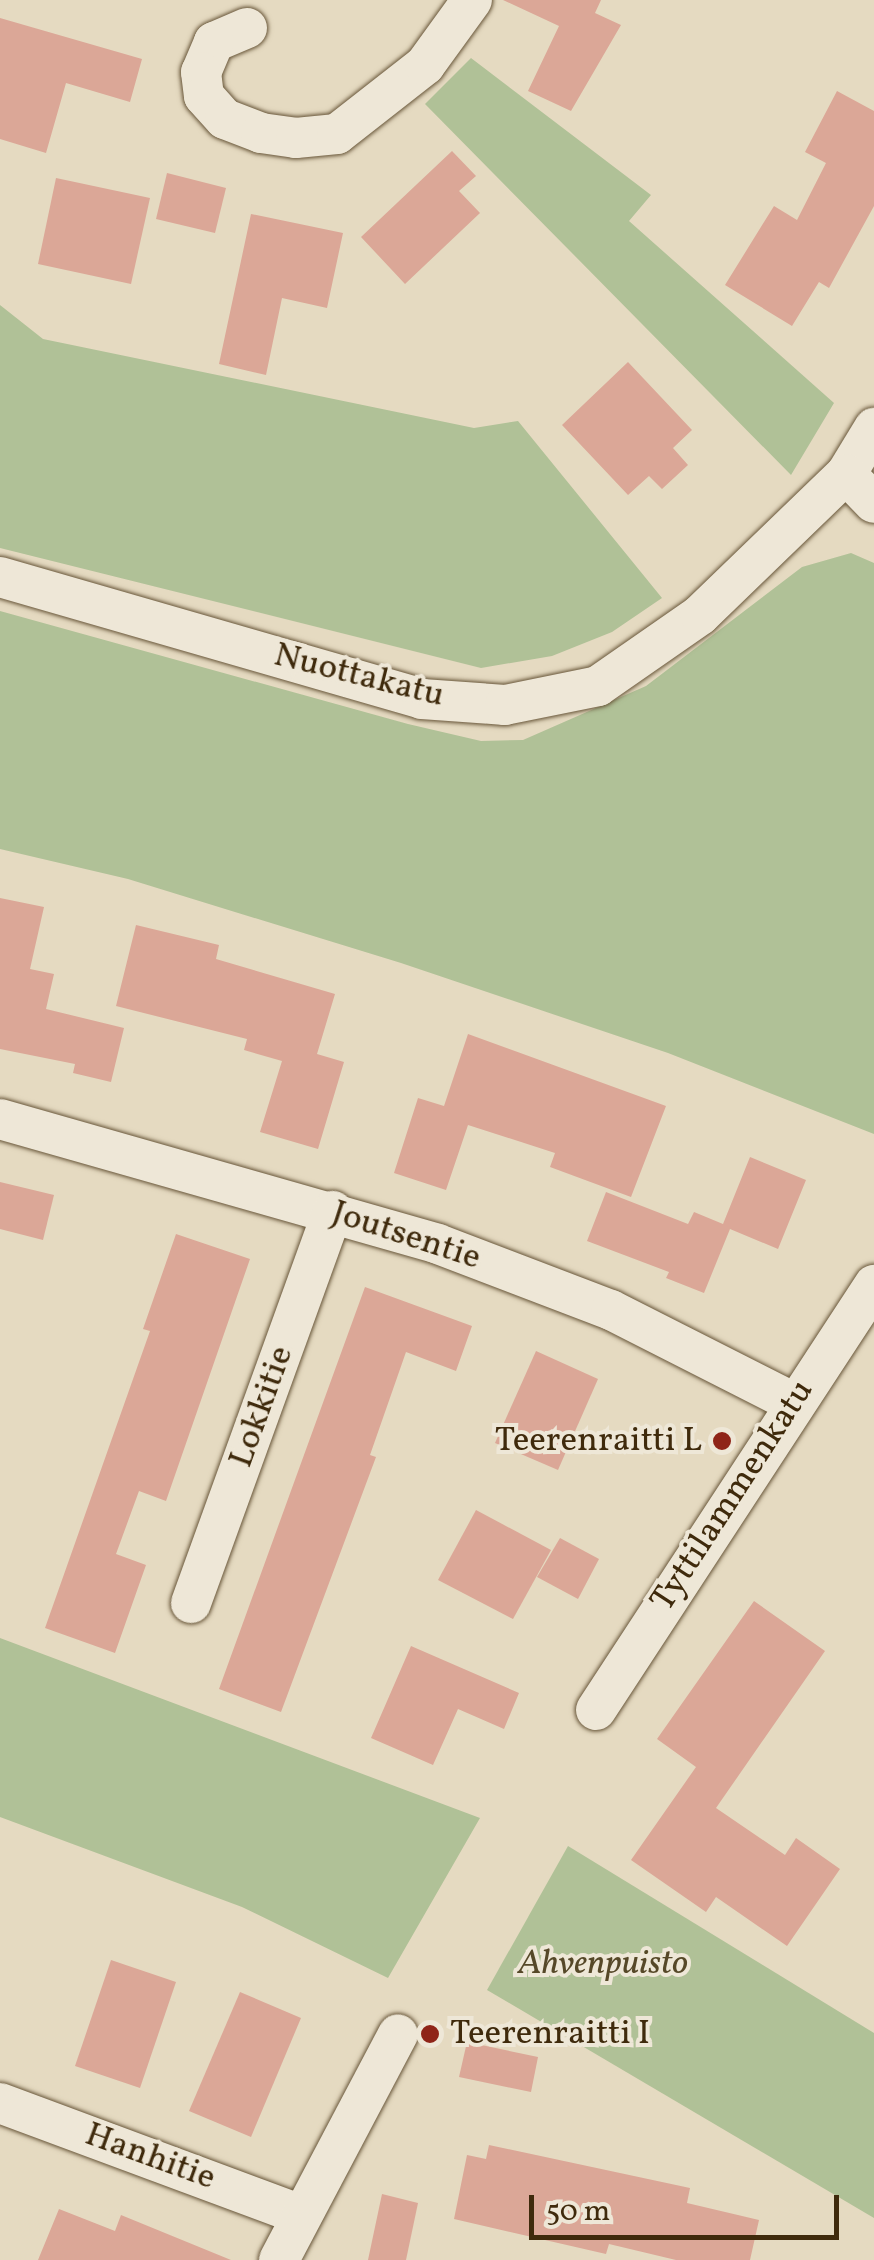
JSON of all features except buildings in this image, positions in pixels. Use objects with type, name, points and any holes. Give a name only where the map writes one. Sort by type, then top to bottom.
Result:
[{"type":"street","points":[[247,28],[214,42],[201,72],[204,96],[225,119],[261,133],[337,134],[426,65],[472,0]]},
{"type":"street","name":"Nuottakatu","points":[[0,577],[422,698],[506,705],[598,686],[700,615],[846,474],[874,428]]},
{"type":"street","points":[[846,474],[874,503]]},
{"type":"street","name":"Joutsentie","points":[[0,1119],[334,1211],[611,1310],[792,1402]]},
{"type":"street","name":"Lokkitie","points":[[191,1603],[334,1211]]},
{"type":"street","name":"Tyttilammenkatu","points":[[596,1710],[792,1402],[874,1284]]},
{"type":"street","points":[[279,2260],[298,2214],[398,2034]]},
{"type":"street","name":"Hanhitie","points":[[0,2104],[298,2214]]},
{"type":"green space","points":[[471,58],[651,195],[629,221],[834,403],[791,475],[425,104]]},
{"type":"green space","points":[[0,305],[43,339],[474,428],[518,421],[662,598],[612,632],[552,656],[481,668],[0,548]]},
{"type":"green space","points":[[851,553],[874,563],[874,1134],[668,1053],[401,963],[128,879],[0,849],[0,611],[408,724],[481,741],[523,740],[646,686],[802,567]]},
{"type":"green space","points":[[0,1638],[480,1818],[388,1978],[242,1907],[0,1817]]},
{"type":"green space","name":"Ahvenpuisto","points":[[568,1846],[874,2033],[874,2218],[487,1990]]},
{"type":"place","name":"Teerenraitti L","points":[[722,1441]]},
{"type":"place","name":"Teerenraitti I","points":[[430,2034]]}]
